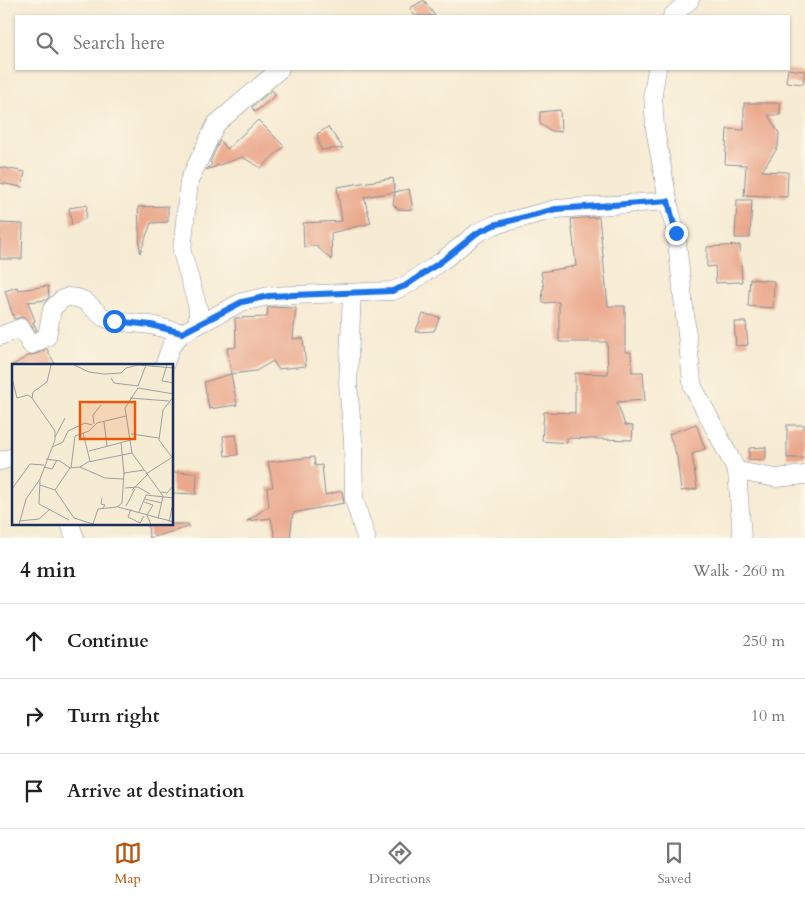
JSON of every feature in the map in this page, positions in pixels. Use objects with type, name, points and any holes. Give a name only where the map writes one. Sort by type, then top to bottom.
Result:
[{"type":"street","points":[[673,15],[690,0]]},
{"type":"street","points":[[190,329],[198,308],[182,252],[189,181],[216,124],[279,70]]},
{"type":"street","points":[[657,70],[653,93],[653,108],[668,201],[676,233],[693,387],[737,471],[742,538]]},
{"type":"street","points":[[165,364],[171,346],[190,329],[242,302],[269,296],[385,292],[405,286],[442,261],[477,233],[494,225],[556,209],[668,201]]},
{"type":"street","points":[[352,293],[348,384],[354,499],[366,538]]},
{"type":"street","points":[[0,336],[21,328],[32,345],[47,337],[52,308],[68,297],[85,301],[103,317],[114,321],[190,329]]},
{"type":"street","points":[[737,471],[776,478],[805,475]]},
{"type":"street","points":[[71,526],[75,538]]},
{"type":"building","points":[[424,0],[434,15],[414,15],[410,8]]},
{"type":"building","points":[[788,70],[805,71],[803,84],[786,82]]},
{"type":"building","points":[[272,90],[276,95],[255,112],[252,107]]},
{"type":"building","points":[[744,103],[780,103],[780,115],[768,115],[779,133],[778,147],[762,171],[788,172],[787,197],[745,195],[744,197],[746,165],[725,164],[727,129],[744,130]]},
{"type":"building","points":[[560,110],[561,132],[552,131],[540,124],[540,112]]},
{"type":"building","points":[[258,120],[284,146],[261,168],[242,157],[206,170],[212,164],[210,162],[220,140],[227,149]]},
{"type":"building","points":[[328,127],[343,148],[321,150],[317,134]]},
{"type":"building","points":[[0,167],[25,172],[22,187],[0,183]]},
{"type":"building","points":[[393,178],[395,192],[364,197],[371,223],[331,233],[332,260],[316,246],[304,247],[303,223],[342,221],[337,187]]},
{"type":"building","points":[[409,189],[413,210],[398,209],[393,204],[395,192]]},
{"type":"building","points":[[737,200],[752,200],[750,238],[735,238]]},
{"type":"building","points":[[87,205],[86,218],[72,225],[69,208]]},
{"type":"building","points":[[168,206],[168,222],[151,223],[140,253],[138,207]]},
{"type":"building","points":[[599,217],[608,306],[625,306],[625,352],[631,352],[632,372],[643,372],[645,400],[617,402],[625,425],[633,426],[632,440],[567,438],[567,443],[542,441],[544,412],[575,413],[575,373],[608,374],[607,342],[559,342],[559,302],[543,303],[542,290],[544,289],[541,272],[576,266],[571,219]]},
{"type":"building","points":[[0,223],[23,224],[22,259],[0,259]]},
{"type":"building","points":[[740,245],[742,282],[716,283],[715,266],[707,267],[707,247]]},
{"type":"building","points":[[750,279],[774,281],[773,308],[748,306]]},
{"type":"building","points":[[48,286],[49,297],[46,300],[28,302],[37,330],[35,331],[26,319],[22,317],[14,319],[5,291],[17,287],[18,290]]},
{"type":"building","points":[[268,307],[296,308],[293,339],[303,338],[306,366],[278,369],[273,361],[256,371],[231,374],[227,348],[236,347],[235,318],[267,317]]},
{"type":"building","points":[[423,314],[440,317],[434,331],[415,332]]},
{"type":"building","points":[[734,322],[746,322],[748,345],[736,346]]},
{"type":"building","points":[[47,349],[55,364],[14,364],[30,355]]},
{"type":"building","points":[[231,374],[237,405],[209,409],[204,382]]},
{"type":"building","points":[[696,424],[705,449],[692,454],[697,489],[681,491],[677,457],[669,434]]},
{"type":"building","points":[[787,425],[805,425],[805,458],[787,458]]},
{"type":"building","points":[[236,435],[238,455],[225,456],[223,436]]},
{"type":"building","points":[[766,447],[766,459],[749,460],[749,448]]},
{"type":"building","points":[[314,457],[315,466],[322,465],[325,495],[342,491],[344,503],[293,513],[290,538],[275,538],[271,518],[247,521],[269,506],[267,487],[273,487],[268,462]]},
{"type":"building","points":[[174,472],[197,473],[196,494],[174,493]]},
{"type":"building","points":[[188,524],[189,527],[149,538],[148,526]]},
{"type":"route","points":[[114,321],[151,325],[182,333],[242,302],[258,298],[392,291],[405,286],[484,229],[548,210],[668,201],[676,233]]}]
